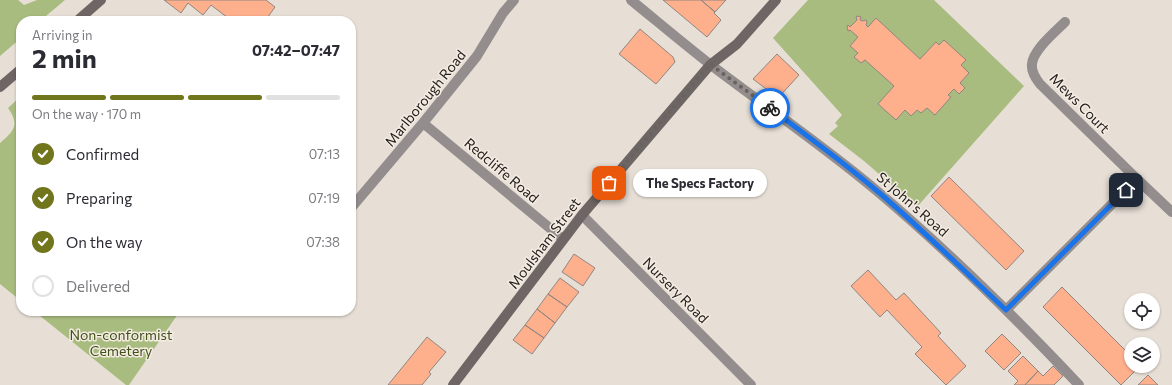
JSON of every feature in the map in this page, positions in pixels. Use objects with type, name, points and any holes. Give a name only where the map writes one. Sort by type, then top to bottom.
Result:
[{"type":"street","points":[[83,16],[101,0]]},
{"type":"street","name":"Marlborough Road","points":[[356,202],[477,56],[503,13],[514,0]]},
{"type":"street","name":"St John's Road","points":[[631,0],[710,64],[830,152],[877,191],[931,238],[1006,310],[1079,385]]},
{"type":"street","name":"Moulsham Street","points":[[457,383],[582,215],[710,64],[736,44],[776,0]]},
{"type":"street","name":"Mews Court","points":[[1065,22],[1038,50],[1032,64],[1034,77],[1172,212]]},
{"type":"street","points":[[0,87],[16,73]]},
{"type":"street","name":"Redcliffe Road","points":[[423,123],[563,239]]},
{"type":"street","points":[[1006,310],[1137,179]]},
{"type":"street","name":"Nursery Road","points":[[582,215],[751,385]]},
{"type":"green space","points":[[0,0],[18,0],[24,5],[37,0],[65,0],[46,16],[16,16],[16,42],[0,56]]},
{"type":"green space","points":[[808,0],[934,0],[1024,86],[917,207],[864,161],[829,134],[838,126],[835,123],[842,115],[773,38]]},
{"type":"green space","points":[[16,101],[16,297],[0,284],[0,143],[9,135],[14,127],[14,119],[8,108]]},
{"type":"green space","name":"Non-conformist Cemetery","points":[[40,316],[177,316],[129,385],[126,385]]},
{"type":"building","points":[[164,0],[266,0],[275,7],[269,16],[225,16],[211,5],[203,15],[188,3],[181,13]]},
{"type":"building","points":[[663,0],[701,0],[715,12],[714,13],[721,20],[707,37]]},
{"type":"building","points":[[701,0],[726,0],[715,12]]},
{"type":"building","points":[[857,16],[861,17],[860,20],[862,21],[866,20],[866,25],[868,27],[876,18],[920,59],[936,42],[939,45],[944,40],[966,60],[961,65],[969,73],[960,83],[965,88],[959,94],[954,89],[948,95],[951,97],[935,115],[927,108],[921,113],[917,110],[911,116],[905,110],[896,120],[878,104],[894,86],[865,60],[861,63],[854,57],[858,53],[850,46],[858,37],[850,30],[848,31],[847,26],[848,25],[850,27],[857,20]]},
{"type":"building","points":[[640,29],[673,57],[675,62],[656,84],[619,54]]},
{"type":"building","points":[[777,54],[799,75],[778,98],[753,79]]},
{"type":"building","points":[[949,177],[1024,251],[1006,270],[931,196]]},
{"type":"building","points":[[574,254],[595,268],[583,286],[562,272]]},
{"type":"building","points":[[868,270],[896,300],[904,293],[941,333],[938,336],[966,366],[946,385],[915,354],[922,347],[887,310],[880,317],[851,286]]},
{"type":"building","points":[[560,278],[579,292],[567,307],[548,294]]},
{"type":"building","points":[[1062,287],[1124,349],[1124,373],[1133,373],[1121,385],[1043,307]]},
{"type":"building","points":[[548,294],[567,307],[555,323],[537,309]]},
{"type":"building","points":[[537,309],[555,323],[544,338],[525,325]]},
{"type":"building","points":[[525,325],[544,338],[532,354],[513,340]]},
{"type":"building","points":[[1002,334],[1021,353],[1004,370],[985,351]]},
{"type":"building","points":[[427,337],[446,352],[429,372],[431,374],[422,385],[388,385]]},
{"type":"building","points":[[1023,356],[1038,371],[1025,385],[1014,385],[1018,381],[1008,371]]},
{"type":"building","points":[[1053,366],[1063,376],[1054,385],[1025,385],[1038,371],[1043,376]]},
{"type":"building","points":[[1148,375],[1158,385],[1138,385]]},
{"type":"way so far","points":[[609,183],[710,64],[770,108]]},
{"type":"place","name":"The Specs Factory","points":[[609,183]]},
{"type":"route","points":[[770,108],[830,152],[877,191],[931,238],[1006,310],[1126,190]]}]
